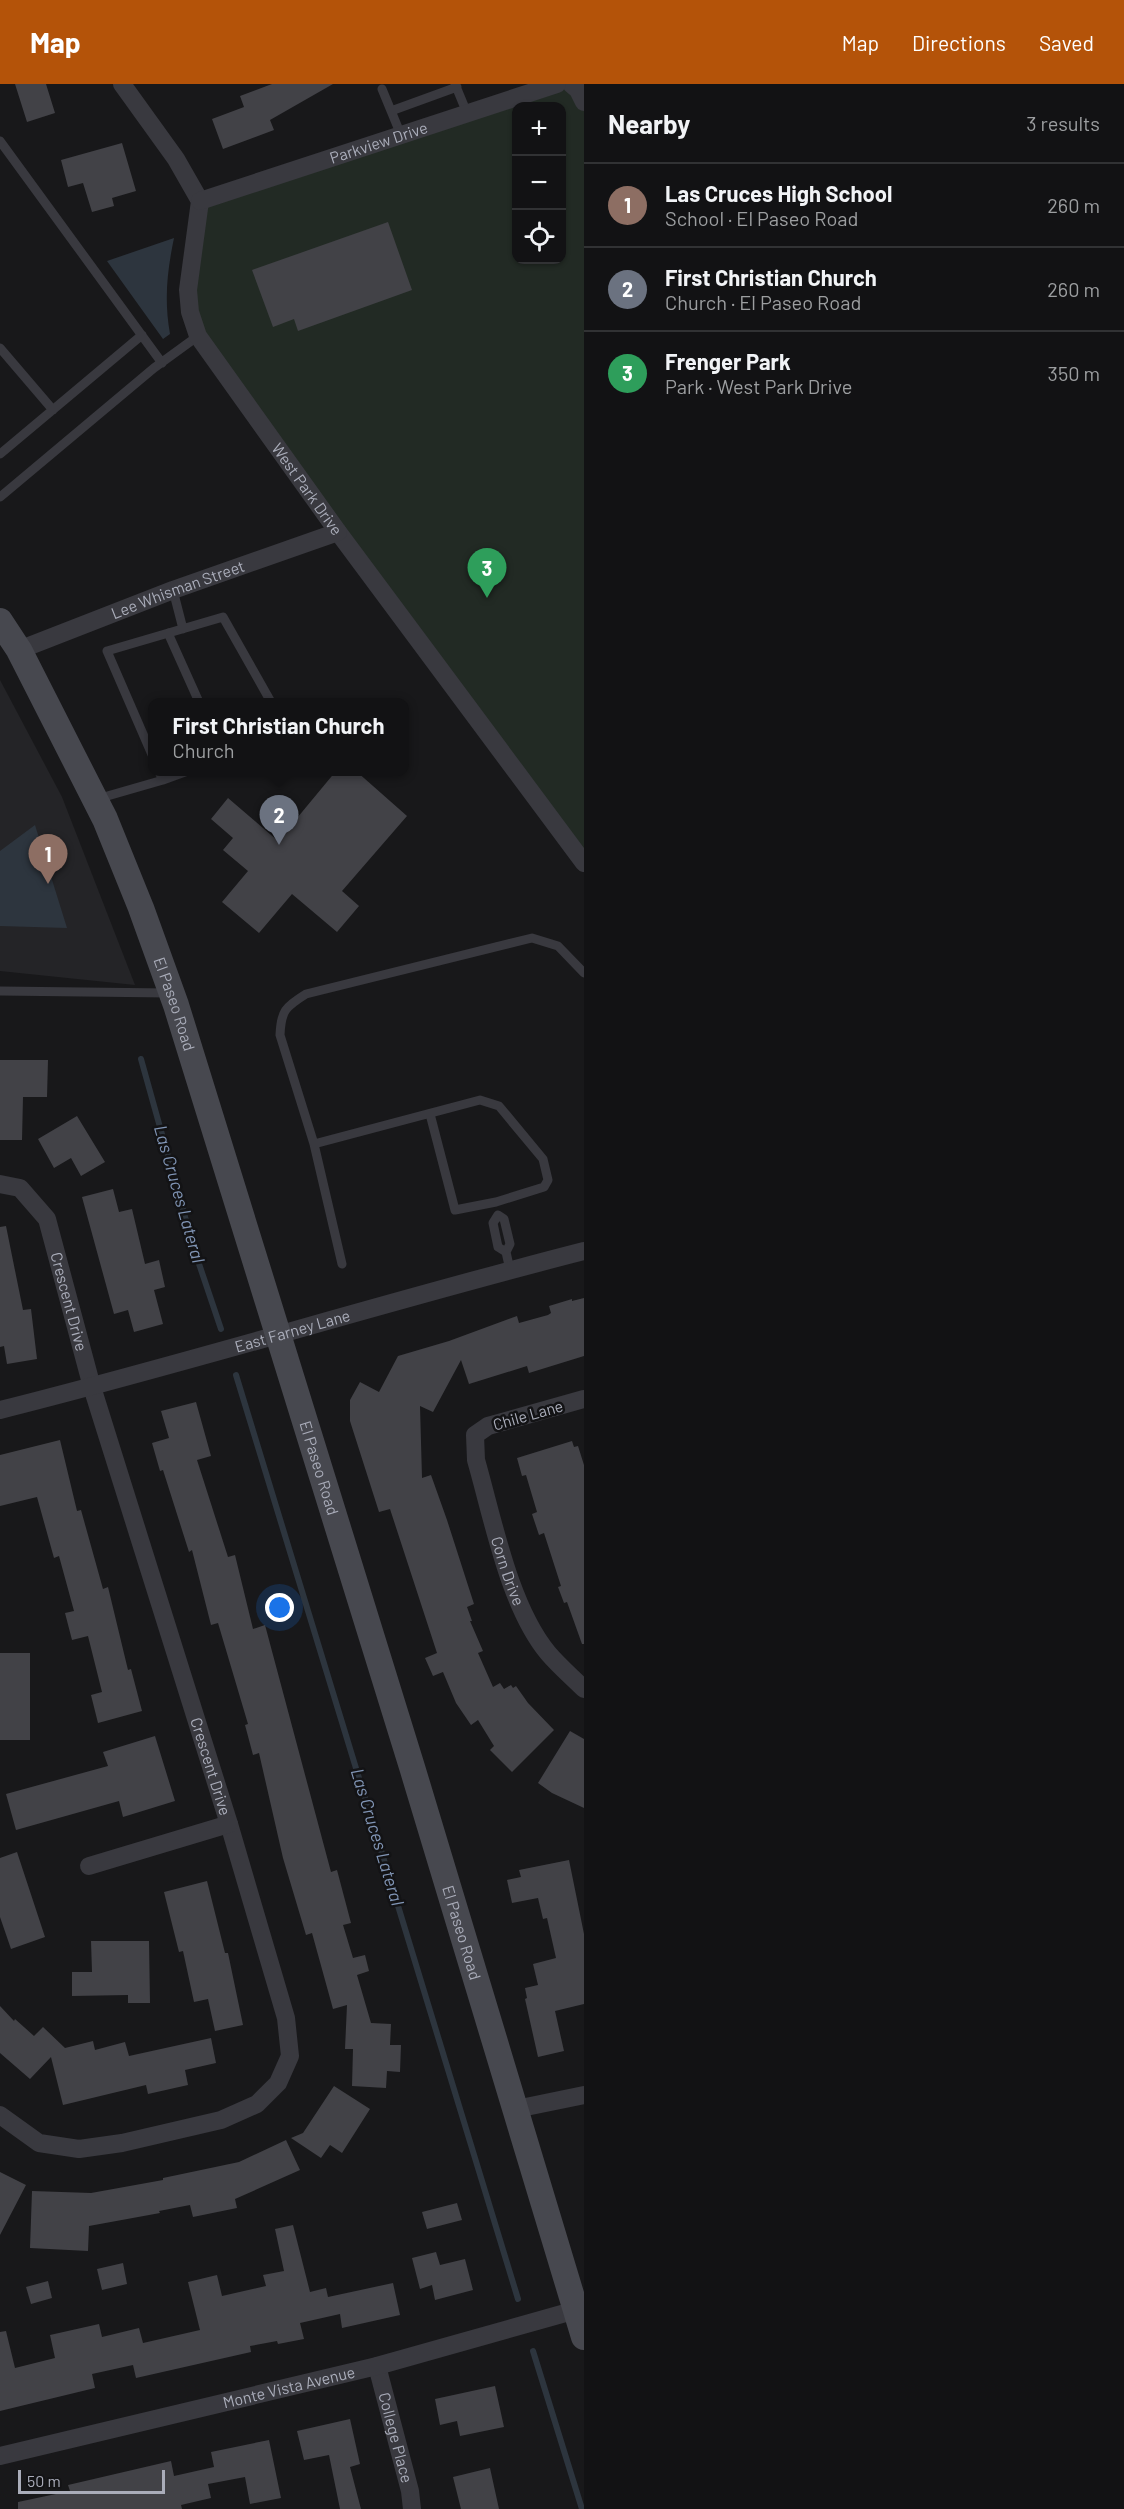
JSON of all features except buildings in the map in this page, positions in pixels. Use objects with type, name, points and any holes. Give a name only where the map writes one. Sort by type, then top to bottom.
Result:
[{"type":"main road","name":"El Paseo Road","points":[[0,621],[19,650],[105,819],[172,993],[516,2109],[584,2337]]},
{"type":"street","points":[[122,84],[176,159],[200,201]]},
{"type":"street","name":"Parkview Drive","points":[[200,201],[467,113],[519,89],[557,84]]},
{"type":"street","points":[[571,84],[578,90],[584,102]]},
{"type":"street","name":"West Park Drive","points":[[200,201],[188,290],[190,312],[198,336],[338,532],[584,863]]},
{"type":"street","name":"Lee Whisman Street","points":[[19,650],[173,590],[338,532]]},
{"type":"street","name":"Crescent Drive","points":[[0,1184],[20,1188],[47,1219],[92,1387],[229,1824],[286,2018],[290,2056],[278,2083],[257,2104],[221,2120],[122,2143],[79,2149],[39,2143],[0,2115]]},
{"type":"street","name":"East Farney Lane","points":[[0,1410],[92,1387],[209,1355],[278,1333],[584,1251]]},
{"type":"street","name":"Chile Lane","points":[[475,1435],[488,1426],[584,1399]]},
{"type":"street","name":"Corn Drive","points":[[475,1435],[476,1460],[512,1585],[520,1604],[547,1653],[584,1689]]},
{"type":"street","points":[[89,1866],[229,1824]]},
{"type":"street","points":[[516,2109],[584,2095]]},
{"type":"street","name":"Monte Vista Avenue","points":[[0,2456],[377,2366],[576,2310]]},
{"type":"street","name":"College Place","points":[[377,2366],[410,2492],[412,2509]]},
{"type":"lane","points":[[391,111],[456,86],[467,113]]},
{"type":"lane","points":[[382,89],[401,135]]},
{"type":"lane","points":[[0,141],[162,363]]},
{"type":"lane","points":[[0,454],[142,335]]},
{"type":"lane","points":[[0,497],[198,336]]},
{"type":"lane","points":[[0,348],[53,410]]},
{"type":"lane","points":[[173,590],[183,629]]},
{"type":"lane","points":[[148,745],[107,651],[223,617],[269,698]]},
{"type":"lane","points":[[168,633],[197,698]]},
{"type":"lane","points":[[95,800],[161,776]]},
{"type":"lane","points":[[342,1264],[314,1144],[280,1035],[281,1017],[289,1004],[306,994],[532,938],[558,946],[584,973]]},
{"type":"lane","points":[[0,991],[172,993]]},
{"type":"lane","points":[[314,1144],[480,1100],[500,1106],[543,1159],[548,1180],[544,1187],[496,1202],[455,1210],[430,1114]]},
{"type":"lane","points":[[496,1202],[498,1215],[504,1219],[510,1244],[506,1252],[510,1270]]},
{"type":"shaded area","points":[[557,84],[584,102],[584,860],[190,312],[200,201]]},
{"type":"shaded area","points":[[174,238],[167,286],[170,334],[163,339],[107,261]]},
{"type":"shaded area","points":[[0,680],[62,797],[135,985],[0,971]]},
{"type":"shaded area","points":[[35,825],[67,928],[0,926],[0,851]]},
{"type":"waterway","name":"Las Cruces Lateral","points":[[141,1059],[194,1249],[221,1329]]},
{"type":"waterway","name":"Las Cruces Lateral","points":[[236,1375],[518,2299]]},
{"type":"waterway","name":"Las Cruces Lateral","points":[[533,2351],[582,2509]]},
{"type":"place","name":"Frenger Park","points":[[487,598]]},
{"type":"place","name":"First Christian Church","points":[[279,845]]},
{"type":"place","name":"Las Cruces High School","points":[[48,884]]}]
